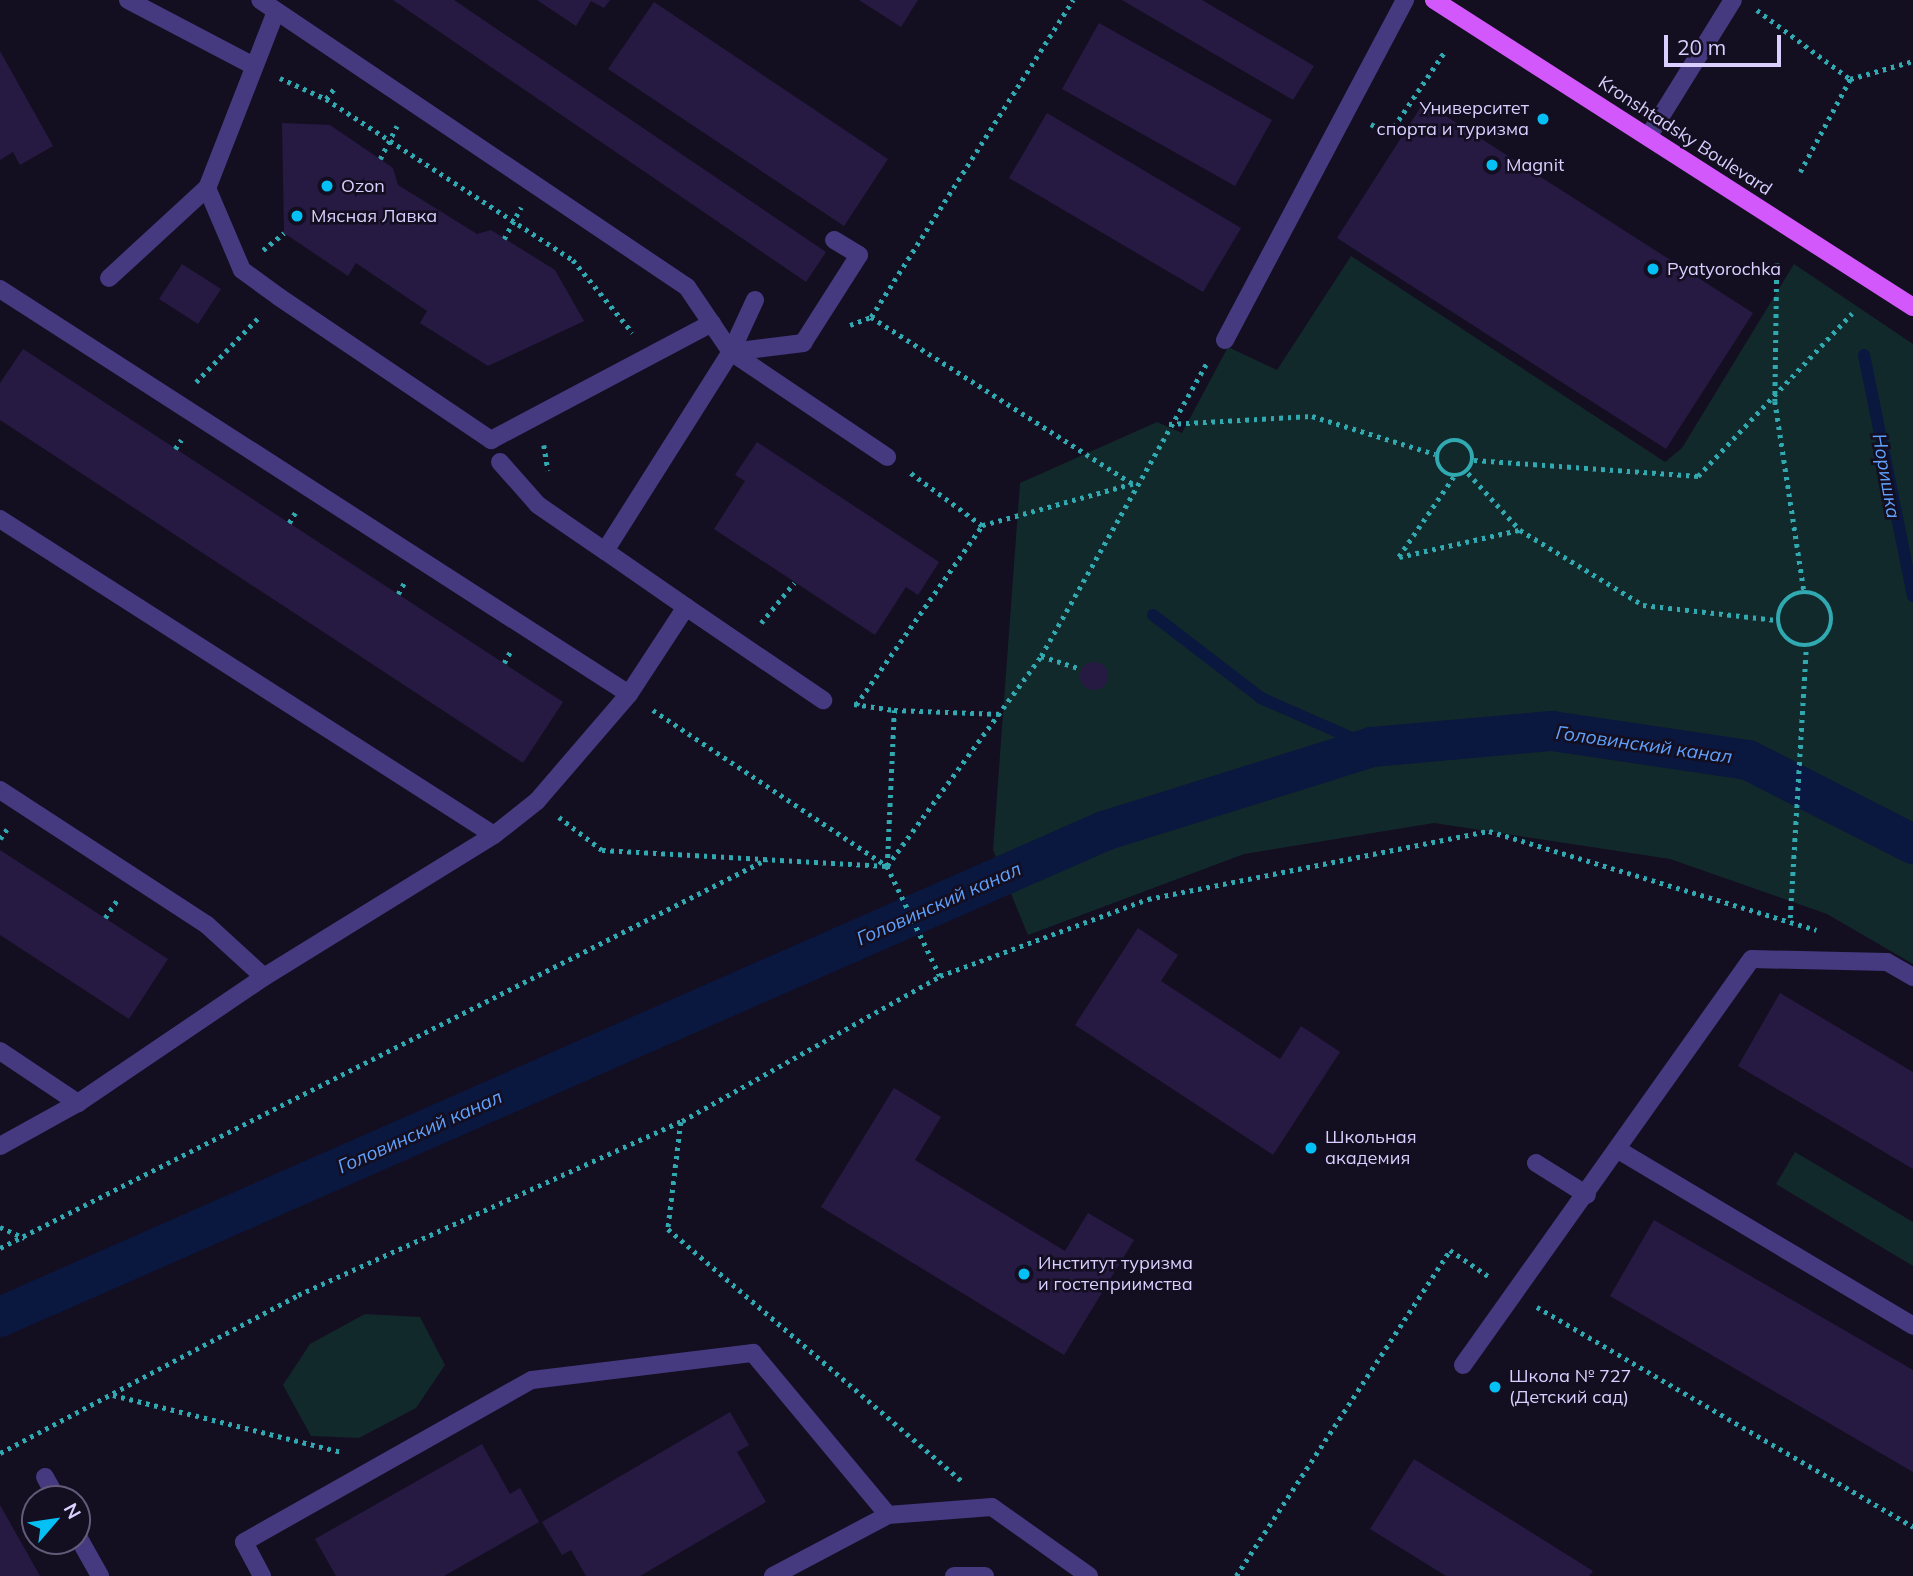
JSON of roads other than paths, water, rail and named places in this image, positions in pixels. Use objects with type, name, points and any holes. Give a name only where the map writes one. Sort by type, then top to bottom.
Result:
[{"type":"main road","name":"Kronshtadsky Boulevard","points":[[1434,0],[1913,307]]},
{"type":"lane","points":[[128,0],[252,65]]},
{"type":"lane","points":[[260,0],[275,14],[581,212],[687,287],[731,352],[887,457]]},
{"type":"lane","points":[[1225,340],[1342,109],[1405,0]]},
{"type":"lane","points":[[1648,137],[1733,0]]},
{"type":"lane","points":[[109,278],[206,188],[252,65],[275,14]]},
{"type":"lane","points":[[206,188],[242,270],[491,440],[712,323]]},
{"type":"lane","points":[[731,352],[803,343],[859,255],[834,240]]},
{"type":"lane","points":[[0,289],[629,694]]},
{"type":"lane","points":[[605,551],[731,352],[755,300]]},
{"type":"lane","points":[[500,462],[538,505],[823,700]]},
{"type":"lane","points":[[0,519],[494,835]]},
{"type":"lane","points":[[0,1146],[78,1103],[264,977],[494,835],[537,801],[629,694],[686,607]]},
{"type":"lane","points":[[0,790],[207,925],[264,977]]},
{"type":"lane","points":[[1463,1365],[1512,1293],[1620,1152],[1752,959],[1887,962],[1913,977]]},
{"type":"lane","points":[[0,1051],[78,1103]]},
{"type":"lane","points":[[1620,1152],[1913,1326]]},
{"type":"lane","points":[[1536,1163],[1587,1195]]},
{"type":"lane","points":[[262,1576],[244,1542],[532,1380],[752,1353],[888,1515]]},
{"type":"lane","points":[[45,1477],[49,1485]]},
{"type":"lane","points":[[773,1576],[888,1515],[992,1507],[1089,1576]]},
{"type":"lane","points":[[88,1555],[100,1576]]},
{"type":"lane","points":[[954,1576],[985,1576]]},
{"type":"waterway","name":"Норишка","points":[[1864,355],[1913,596]]},
{"type":"waterway","points":[[1153,615],[1261,698],[1372,747]]},
{"type":"waterway","name":"Головинский канал","points":[[0,1317],[1104,831],[1372,747],[1552,731],[1748,760],[1913,844]]},
{"type":"place","name":"Университет спорта и туризма","points":[[1543,119]]},
{"type":"place","name":"Magnit","points":[[1492,165]]},
{"type":"place","name":"Ozon","points":[[327,186]]},
{"type":"place","name":"Мясная Лавка","points":[[297,216]]},
{"type":"place","name":"Pyatyorochka","points":[[1653,269]]},
{"type":"place","name":"Школьная академия","points":[[1311,1148]]},
{"type":"place","name":"Институт туризма и гостеприимства","points":[[1024,1274]]},
{"type":"place","name":"Школа № 727 (Детский сад)","points":[[1495,1387]]}]
